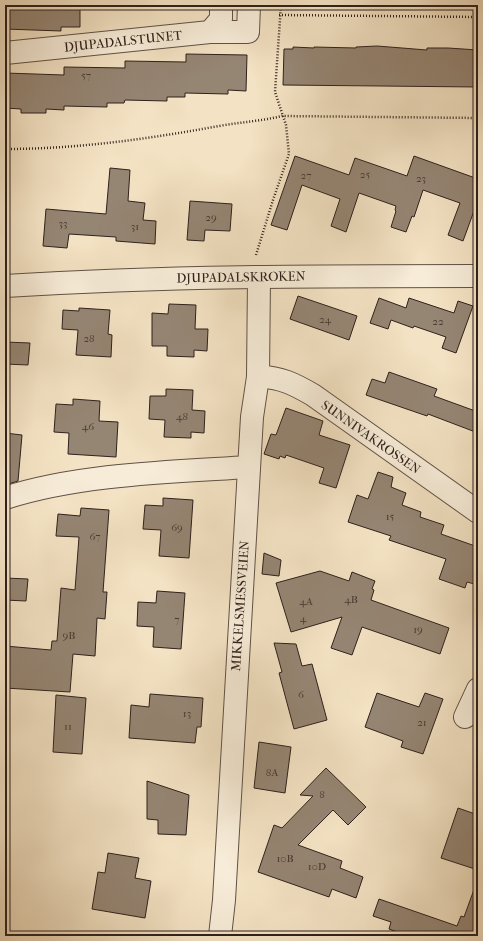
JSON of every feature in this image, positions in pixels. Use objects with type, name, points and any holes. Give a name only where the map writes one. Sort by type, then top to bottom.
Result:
[{"type":"street","points":[[210,32],[221,19],[221,5]]},
{"type":"street","name":"DJUPADALSTUNET","points":[[5,53],[210,32],[248,32],[249,5]]},
{"type":"street","name":"MIKKELSMESSVEIEN","points":[[220,936],[224,900],[235,684],[252,417],[258,377],[259,276]]},
{"type":"street","name":"DJUPADALSKROKEN","points":[[5,286],[199,277],[478,276]]},
{"type":"street","name":"SUNNIVAKROSSEN","points":[[258,377],[270,376],[288,382],[313,395],[478,512]]},
{"type":"street","points":[[5,498],[35,488],[171,472],[249,467]]},
{"type":"street","points":[[465,717],[478,689]]},
{"type":"path","points":[[259,276],[254,263],[266,220],[289,154],[286,125],[275,92],[281,5]]},
{"type":"path","points":[[280,15],[478,17]]},
{"type":"path","points":[[5,149],[48,149],[102,144],[266,120],[282,116],[478,118]]},
{"type":"building","points":[[5,5],[80,5],[80,27],[61,27],[61,31],[5,29]]},
{"type":"building","points":[[377,46],[427,50],[427,48],[448,48],[478,50],[478,87],[283,85],[284,49],[293,49],[293,47],[356,48]]},
{"type":"building","points":[[186,54],[247,55],[246,91],[228,90],[228,94],[185,93],[185,97],[167,97],[167,101],[125,100],[124,103],[107,103],[107,107],[64,106],[64,110],[46,109],[46,113],[21,113],[21,109],[5,108],[5,73],[64,75],[64,67],[125,68],[125,61],[186,62]]},
{"type":"building","points":[[295,156],[349,175],[355,158],[407,176],[414,156],[478,179],[478,200],[463,241],[448,235],[460,203],[423,190],[414,217],[412,216],[406,232],[391,227],[396,206],[359,193],[346,232],[331,226],[340,199],[302,185],[287,230],[271,225]]},
{"type":"building","points":[[110,168],[130,170],[128,201],[145,203],[143,220],[156,221],[155,244],[116,241],[116,237],[69,234],[67,248],[43,246],[46,209],[106,214]]},
{"type":"building","points":[[190,201],[232,204],[230,231],[205,230],[204,241],[187,240]]},
{"type":"building","points":[[298,296],[357,316],[349,340],[290,319]]},
{"type":"building","points":[[379,298],[406,308],[409,298],[454,313],[458,301],[473,306],[456,353],[442,348],[446,337],[391,320],[388,329],[370,323]]},
{"type":"building","points":[[169,304],[196,305],[195,329],[208,329],[207,351],[194,350],[194,357],[167,356],[167,346],[152,346],[152,313],[168,314]]},
{"type":"building","points":[[79,308],[110,310],[108,334],[112,335],[111,357],[76,355],[78,330],[62,329],[63,310],[79,311]]},
{"type":"building","points":[[5,342],[30,343],[28,365],[5,364]]},
{"type":"building","points":[[389,372],[437,389],[434,396],[478,412],[478,433],[428,414],[427,416],[366,395],[372,379],[385,383]]},
{"type":"building","points":[[166,389],[193,390],[192,410],[205,411],[204,433],[191,432],[191,438],[164,437],[165,420],[149,419],[150,396],[166,396]]},
{"type":"building","points":[[73,399],[100,401],[99,421],[118,422],[116,457],[68,454],[69,433],[54,432],[56,404],[73,405]]},
{"type":"building","points":[[286,408],[323,421],[319,435],[350,445],[336,488],[319,483],[324,468],[286,455],[285,458],[280,456],[279,459],[264,454],[271,434],[276,435]]},
{"type":"building","points":[[5,433],[22,435],[18,481],[5,485]]},
{"type":"building","points":[[378,472],[393,477],[391,487],[406,493],[402,505],[421,512],[420,517],[444,525],[441,534],[478,547],[478,585],[467,582],[465,588],[439,579],[446,559],[389,540],[391,536],[348,522],[357,495],[368,499]]},
{"type":"building","points":[[163,498],[193,500],[189,558],[159,556],[161,530],[143,529],[145,505],[163,506]]},
{"type":"building","points":[[81,508],[109,510],[103,592],[107,592],[105,619],[97,618],[95,656],[73,654],[70,692],[5,688],[5,646],[51,650],[52,641],[57,641],[61,588],[75,590],[79,537],[56,536],[58,514],[80,516]]},
{"type":"building","points":[[264,553],[281,560],[279,576],[262,574]]},
{"type":"building","points":[[320,571],[349,581],[352,572],[375,581],[372,589],[374,590],[371,600],[449,628],[440,654],[362,627],[352,655],[331,648],[342,617],[291,632],[276,583]]},
{"type":"building","points":[[5,578],[28,579],[26,601],[5,600]]},
{"type":"building","points":[[157,591],[185,593],[181,649],[153,647],[154,627],[137,626],[138,602],[156,603]]},
{"type":"building","points":[[274,643],[296,644],[302,666],[312,664],[327,720],[294,729],[279,673],[282,672]]},
{"type":"building","points":[[377,693],[419,707],[425,693],[443,699],[423,754],[401,747],[403,741],[365,727]]},
{"type":"building","points":[[150,694],[203,698],[201,727],[197,727],[195,743],[129,738],[131,705],[149,707]]},
{"type":"building","points":[[56,695],[86,698],[82,754],[53,752]]},
{"type":"building","points":[[259,742],[291,747],[285,793],[254,788]]},
{"type":"building","points":[[326,768],[366,807],[348,825],[333,810],[298,845],[342,861],[340,868],[363,877],[356,898],[332,889],[329,897],[258,872],[274,825],[282,828],[313,796],[300,795]]},
{"type":"building","points":[[147,781],[189,795],[186,835],[158,834],[158,820],[147,819]]},
{"type":"building","points":[[458,808],[478,815],[478,870],[441,858]]},
{"type":"building","points":[[108,853],[139,858],[135,878],[151,881],[145,918],[92,909],[98,872],[105,873]]},
{"type":"building","points":[[476,884],[478,885],[478,936],[408,936],[389,929],[391,922],[373,916],[379,899],[457,926],[461,916],[464,917]]}]
